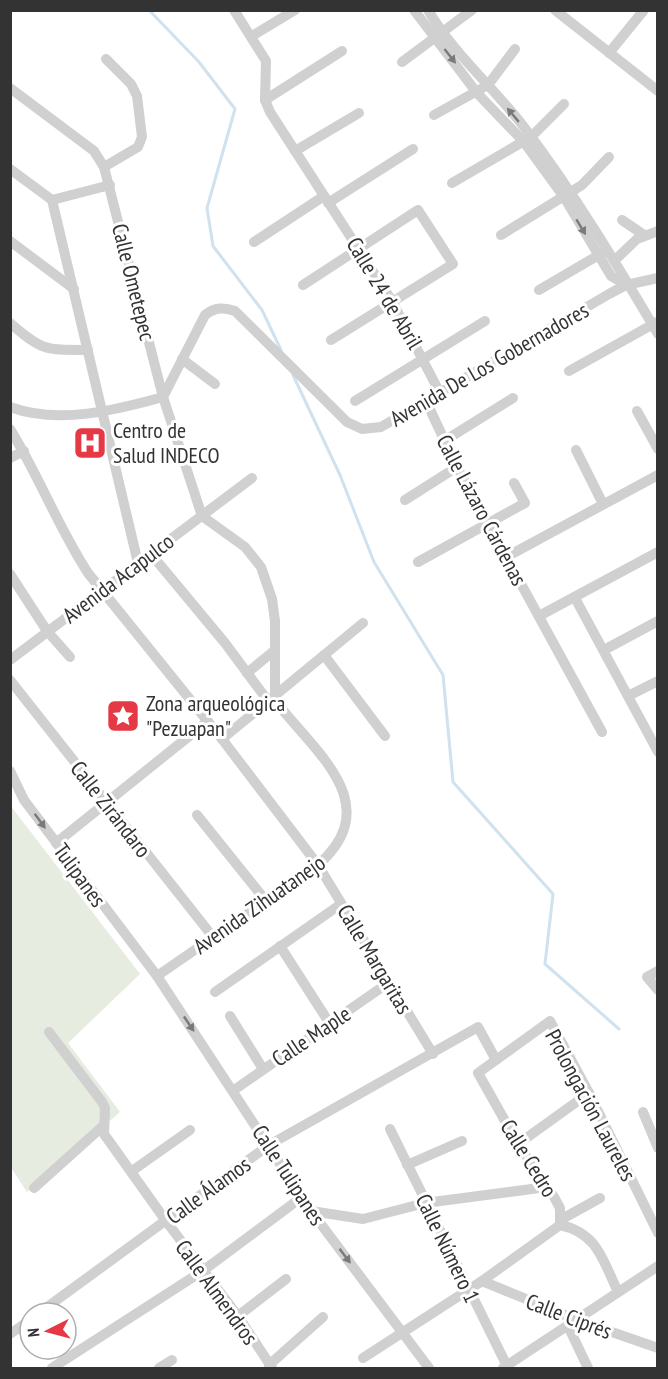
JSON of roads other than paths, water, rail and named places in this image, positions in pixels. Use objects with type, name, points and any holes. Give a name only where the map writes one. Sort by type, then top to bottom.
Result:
[{"type":"street","points":[[234,10],[266,61],[265,100]]},
{"type":"street","points":[[252,36],[295,10]]},
{"type":"street","points":[[414,10],[488,85],[568,195],[603,253],[611,276],[626,285]]},
{"type":"street","points":[[429,10],[440,34],[477,93],[528,139]]},
{"type":"street","points":[[402,62],[472,10]]},
{"type":"street","points":[[555,10],[657,92]]},
{"type":"street","points":[[609,53],[644,10]]},
{"type":"street","points":[[434,115],[488,85],[515,49]]},
{"type":"street","points":[[265,100],[342,51]]},
{"type":"street","points":[[104,168],[138,147],[142,137],[137,96],[131,84],[106,60]]},
{"type":"street","name":"Calle Ometepec","points":[[10,87],[94,151],[104,168],[163,397],[202,516]]},
{"type":"street","name":"Calle 24 de Abril","points":[[265,100],[270,112],[392,301],[424,358],[440,393]]},
{"type":"street","points":[[452,183],[528,139],[564,104]]},
{"type":"street","points":[[295,151],[358,113]]},
{"type":"street","points":[[254,242],[413,149]]},
{"type":"street","points":[[501,234],[568,195],[609,157]]},
{"type":"street","points":[[10,169],[52,200],[138,563]]},
{"type":"street","points":[[52,200],[110,185]]},
{"type":"street","points":[[303,285],[418,210],[453,264],[331,340]]},
{"type":"street","points":[[622,220],[644,235]]},
{"type":"street","points":[[615,261],[644,235],[657,231]]},
{"type":"street","points":[[10,241],[74,289]]},
{"type":"street","points":[[569,371],[656,327],[626,285],[615,261],[603,253]]},
{"type":"street","points":[[539,290],[603,253]]},
{"type":"street","name":"Avenida De Los Gobernadores","points":[[163,397],[205,315],[219,308],[235,311],[347,422],[362,429],[381,427],[626,285],[657,278]]},
{"type":"street","points":[[355,401],[485,321]]},
{"type":"street","points":[[10,323],[36,345],[52,350],[88,350]]},
{"type":"street","points":[[182,359],[215,384]]},
{"type":"street","points":[[10,407],[48,413],[83,415],[163,397]]},
{"type":"street","points":[[444,441],[513,398]]},
{"type":"street","name":"Calle Lázaro Cárdenas","points":[[426,401],[444,441],[602,732]]},
{"type":"street","points":[[637,411],[657,449]]},
{"type":"street","name":"Calle Margaritas","points":[[10,429],[24,451],[70,546],[318,865],[388,983],[433,1053]]},
{"type":"street","points":[[576,450],[603,504]]},
{"type":"street","points":[[10,458],[24,451]]},
{"type":"street","points":[[405,500],[458,467]]},
{"type":"street","points":[[506,557],[657,475]]},
{"type":"street","name":"Avenida Acapulco","points":[[10,660],[252,478]]},
{"type":"street","points":[[418,562],[489,525],[525,502],[514,483]]},
{"type":"street","points":[[202,516],[227,532],[261,567],[272,599],[275,650],[271,699]]},
{"type":"street","points":[[539,616],[657,552]]},
{"type":"street","name":"Avenida Zihuatanejo","points":[[151,554],[247,673],[281,708],[340,780],[347,807],[347,828],[335,850],[318,865],[157,976]]},
{"type":"street","points":[[10,574],[47,631],[70,657]]},
{"type":"street","points":[[575,598],[657,748]]},
{"type":"street","points":[[604,650],[657,621]]},
{"type":"street","points":[[222,739],[363,623]]},
{"type":"street","points":[[247,673],[275,650]]},
{"type":"street","points":[[324,655],[385,736]]},
{"type":"street","name":"Calle Zirándaro","points":[[10,680],[213,937]]},
{"type":"street","points":[[628,696],[657,681]]},
{"type":"street","points":[[56,843],[208,721]]},
{"type":"street","name":"Tulipanes","points":[[10,771],[24,800],[157,976]]},
{"type":"street","points":[[197,815],[266,901]]},
{"type":"street","points":[[215,992],[341,904]]},
{"type":"street","points":[[280,946],[330,1024]]},
{"type":"street","points":[[657,971],[647,977],[657,990]]},
{"type":"street","name":"Calle Tulipanes","points":[[157,976],[234,1089],[311,1211],[429,1368]]},
{"type":"street","name":"Calle Maple","points":[[234,1089],[388,983]]},
{"type":"street","points":[[230,1016],[263,1069]]},
{"type":"street","name":"Prolongación Laureles","points":[[478,1073],[550,1021],[589,1092],[657,1233]]},
{"type":"street","name":"Calle Álamos","points":[[56,1301],[269,1145],[478,1027],[496,1060]]},
{"type":"street","points":[[34,1188],[103,1126],[105,1108],[49,1032]]},
{"type":"street","name":"Calle Cedro","points":[[478,1073],[518,1144],[560,1208],[561,1222],[591,1238],[618,1292]]},
{"type":"street","points":[[518,1144],[589,1092]]},
{"type":"street","points":[[643,1112],[657,1148]]},
{"type":"street","name":"Calle Almendros","points":[[103,1126],[105,1134],[166,1221],[238,1316],[270,1367]]},
{"type":"street","name":"Calle Número 1","points":[[390,1129],[505,1367]]},
{"type":"street","points":[[132,1171],[190,1130]]},
{"type":"street","points":[[407,1165],[462,1141]]},
{"type":"street","points":[[311,1211],[363,1219],[425,1203],[547,1187]]},
{"type":"street","points":[[52,1368],[204,1269],[302,1197]]},
{"type":"street","points":[[363,1358],[482,1281],[561,1222],[600,1198]]},
{"type":"street","points":[[505,1367],[657,1266]]},
{"type":"street","points":[[238,1316],[286,1279]]},
{"type":"street","name":"Calle Ciprés","points":[[482,1281],[572,1323],[657,1348]]},
{"type":"street","points":[[270,1367],[323,1317]]},
{"type":"street","points":[[572,1323],[588,1368]]},
{"type":"street","points":[[159,1368],[172,1360]]},
{"type":"waterway","points":[[149,10],[199,62],[235,109],[207,208],[213,246],[262,310],[281,350]]},
{"type":"waterway","points":[[293,375],[340,475],[374,562],[443,675],[453,782],[553,894],[545,964],[619,1029]]},
{"type":"place","name":"Centro de Salud INDECO","points":[[90,443]]},
{"type":"place","name":"Zona arqueológica \"Pezuapan\"","points":[[123,716]]}]
